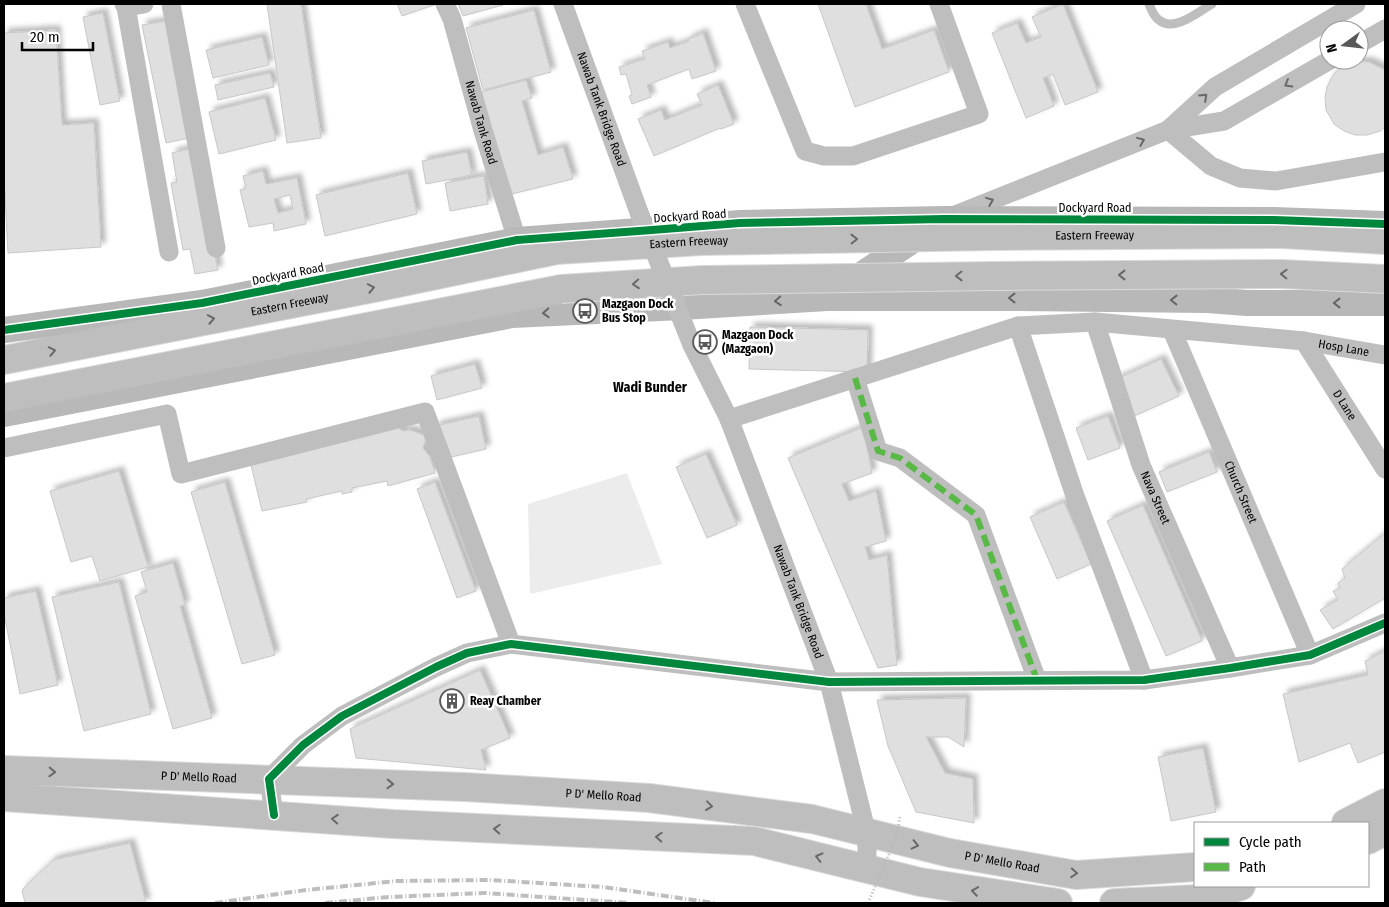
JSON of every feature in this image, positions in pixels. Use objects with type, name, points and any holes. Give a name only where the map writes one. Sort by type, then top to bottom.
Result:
[{"type":"main road","name":"Eastern Freeway","points":[[4,360],[557,250],[700,241],[1012,236],[1283,234],[1385,240]]},
{"type":"main road","points":[[4,398],[561,289],[702,280],[993,276],[1282,274],[1385,279]]},
{"type":"main road","name":"P D' Mello Road","points":[[4,770],[465,787],[649,798],[812,819],[950,853],[1076,874],[1194,867]]},
{"type":"main road","points":[[4,797],[392,824],[754,841],[920,882],[1058,903]]},
{"type":"main road","points":[[1348,822],[1385,803]]},
{"type":"main road","points":[[1369,839],[1385,831]]},
{"type":"main road","points":[[1114,903],[1198,898],[1237,887]]},
{"type":"street","points":[[172,4],[216,248]]},
{"type":"street","name":"Nawab Tank Road","points":[[445,4],[452,19],[483,132],[517,240]]},
{"type":"street","name":"Nawab Tank Bridge Road","points":[[563,4],[692,345],[729,419],[829,682],[867,834],[867,869]]},
{"type":"street","points":[[745,4],[805,151],[824,156],[853,156],[979,114],[939,4]]},
{"type":"street","points":[[1168,130],[1215,88],[1356,4]]},
{"type":"street","points":[[132,5],[169,252]]},
{"type":"street","points":[[1369,38],[1385,29]]},
{"type":"street","points":[[827,298],[944,219],[1168,130],[1224,120],[1319,66]]},
{"type":"street","points":[[1168,130],[1211,166],[1240,178],[1276,181],[1385,162]]},
{"type":"street","name":"Dockyard Road","points":[[4,330],[202,303],[517,240],[646,223],[944,219],[1265,220],[1385,224]]},
{"type":"street","points":[[646,223],[682,307]]},
{"type":"street","points":[[4,414],[512,315],[827,298],[1026,298],[1207,300],[1247,303],[1385,303]]},
{"type":"street","name":"Hosp Lane","points":[[729,419],[1018,326],[1095,322],[1304,341],[1385,355]]},
{"type":"street","name":"Nava Street","points":[[1095,322],[1141,465],[1230,668]]},
{"type":"street","points":[[1018,326],[1075,496],[1144,680]]},
{"type":"street","name":"Church Street","points":[[1172,330],[1310,654]]},
{"type":"street","name":"D Lane","points":[[1304,341],[1385,469]]},
{"type":"street","points":[[855,378],[878,452],[900,458],[976,515],[1037,680]]},
{"type":"street","points":[[4,448],[167,414],[181,474],[425,412],[511,644]]},
{"type":"street","points":[[274,815],[269,779],[303,745],[342,716],[468,652],[511,644],[829,682],[1144,680],[1310,654],[1385,623]]},
{"type":"lane","points":[[1149,4],[1159,20],[1167,24],[1177,24],[1212,4]]},
{"type":"path","points":[[868,903],[896,838],[900,817]]},
{"type":"shaded area","points":[[627,473],[662,564],[530,594],[528,504]]},
{"type":"building","points":[[267,4],[301,4],[321,138],[287,143]]},
{"type":"building","points":[[397,4],[437,4],[402,16]]},
{"type":"building","points":[[458,4],[502,4],[503,5],[463,16]]},
{"type":"building","points":[[818,4],[866,4],[882,49],[934,30],[949,72],[855,107]]},
{"type":"building","points":[[1063,4],[1098,92],[1065,105],[1053,74],[1043,78],[1054,106],[1026,118],[992,33],[1017,23],[1026,43],[1041,37],[1032,17]]},
{"type":"building","points":[[534,10],[551,72],[483,90],[466,28]]},
{"type":"building","points":[[103,13],[120,101],[100,105],[83,17]]},
{"type":"building","points":[[166,21],[189,138],[166,143],[142,25]]},
{"type":"building","points":[[56,30],[62,125],[94,123],[101,247],[8,253],[4,178],[4,33]]},
{"type":"building","points":[[703,33],[716,71],[692,79],[689,69],[647,85],[651,97],[632,104],[629,96],[632,95],[626,74],[621,75],[619,67],[645,59],[642,51],[668,42],[670,48]]},
{"type":"building","points":[[262,37],[269,65],[213,78],[206,50]]},
{"type":"building","points":[[1369,62],[1385,70],[1385,127],[1380,131],[1367,135],[1355,135],[1344,131],[1334,124],[1326,110],[1325,97],[1327,87],[1333,75],[1339,70],[1369,70]]},
{"type":"building","points":[[270,73],[274,87],[218,100],[215,85]]},
{"type":"building","points":[[526,80],[532,98],[522,101],[538,155],[563,147],[573,179],[512,194],[481,92]]},
{"type":"building","points":[[718,85],[734,124],[654,156],[638,119],[661,110],[665,120],[702,105],[697,94]]},
{"type":"building","points":[[265,98],[276,140],[219,154],[209,112]]},
{"type":"building","points":[[193,148],[218,270],[195,274],[190,249],[183,250],[171,183],[177,182],[172,153]]},
{"type":"building","points":[[467,152],[472,175],[426,184],[422,161]]},
{"type":"building","points":[[263,171],[266,184],[297,178],[306,224],[274,231],[273,223],[249,227],[240,190],[246,188],[243,176]],"holes":[[[290,195],[293,209],[278,213],[274,199]]]},
{"type":"building","points":[[408,173],[417,214],[325,236],[316,195]]},
{"type":"building","points":[[484,176],[488,204],[450,211],[445,183]]},
{"type":"building","points":[[750,327],[868,330],[867,372],[749,369]]},
{"type":"building","points":[[1161,359],[1179,396],[1132,417],[1115,380]]},
{"type":"building","points":[[475,364],[482,388],[437,400],[431,376]]},
{"type":"building","points":[[479,416],[486,449],[443,459],[435,426]]},
{"type":"building","points":[[1108,416],[1120,448],[1088,460],[1076,428]]},
{"type":"building","points":[[397,425],[402,431],[410,430],[427,436],[423,448],[430,457],[435,473],[388,486],[387,481],[352,488],[352,492],[342,494],[342,491],[306,499],[307,502],[262,511],[250,461]]},
{"type":"building","points":[[863,427],[872,473],[842,484],[849,501],[876,491],[886,541],[865,547],[869,560],[887,555],[897,665],[878,668],[788,458]]},
{"type":"building","points":[[1209,452],[1217,472],[1167,492],[1159,472]]},
{"type":"building","points":[[706,454],[737,525],[707,538],[676,467]]},
{"type":"building","points":[[119,471],[148,567],[100,581],[92,556],[71,562],[50,491]]},
{"type":"building","points":[[225,482],[275,655],[242,664],[191,492]]},
{"type":"building","points":[[435,482],[476,591],[457,598],[417,489]]},
{"type":"building","points":[[1064,502],[1091,564],[1057,579],[1030,517]]},
{"type":"building","points":[[1143,505],[1202,641],[1166,656],[1107,521]]},
{"type":"building","points":[[1385,533],[1385,598],[1333,629],[1320,610],[1338,600],[1333,591],[1340,588],[1338,583],[1345,578],[1342,569]]},
{"type":"building","points":[[173,563],[185,605],[180,606],[212,718],[173,729],[135,596],[147,592],[141,572]]},
{"type":"building","points":[[119,582],[151,714],[84,731],[52,597]]},
{"type":"building","points":[[36,591],[58,685],[20,694],[4,614],[4,598]]},
{"type":"building","points":[[1385,651],[1385,752],[1358,763],[1350,743],[1299,762],[1283,694],[1368,675],[1365,661]]},
{"type":"building","name":"Reay Chamber","points":[[480,670],[510,738],[481,750],[486,770],[356,758],[350,729]]},
{"type":"building","points":[[966,698],[964,747],[948,737],[926,737],[945,773],[973,779],[974,823],[916,812],[888,746],[877,700]]},
{"type":"building","points":[[1203,748],[1216,812],[1171,821],[1158,757]]},
{"type":"building","points":[[130,843],[146,903],[25,903],[22,890],[53,860]]},
{"type":"railway","points":[[215,903],[306,890],[397,881],[490,880],[603,887],[714,903]]},
{"type":"railway","points":[[325,903],[389,897],[485,893],[629,903]]},
{"type":"marked path","points":[[855,378],[878,451],[900,458],[976,515],[1037,680]]},
{"type":"cycle path","points":[[4,330],[202,303],[517,240],[740,223],[944,219],[1274,220],[1385,224]]},
{"type":"cycle path","points":[[274,815],[269,779],[303,745],[342,716],[467,653],[511,644],[829,682],[1144,680],[1310,655],[1385,623]]},
{"type":"place","name":"Mazgaon Dock Bus Stop","points":[[585,311]]},
{"type":"place","name":"Mazgaon Dock (Mazgaon)","points":[[705,342]]},
{"type":"place","name":"Reay Chamber","points":[[452,701]]},
{"type":"district","name":"Wadi Bunder","points":[[650,387]]}]
